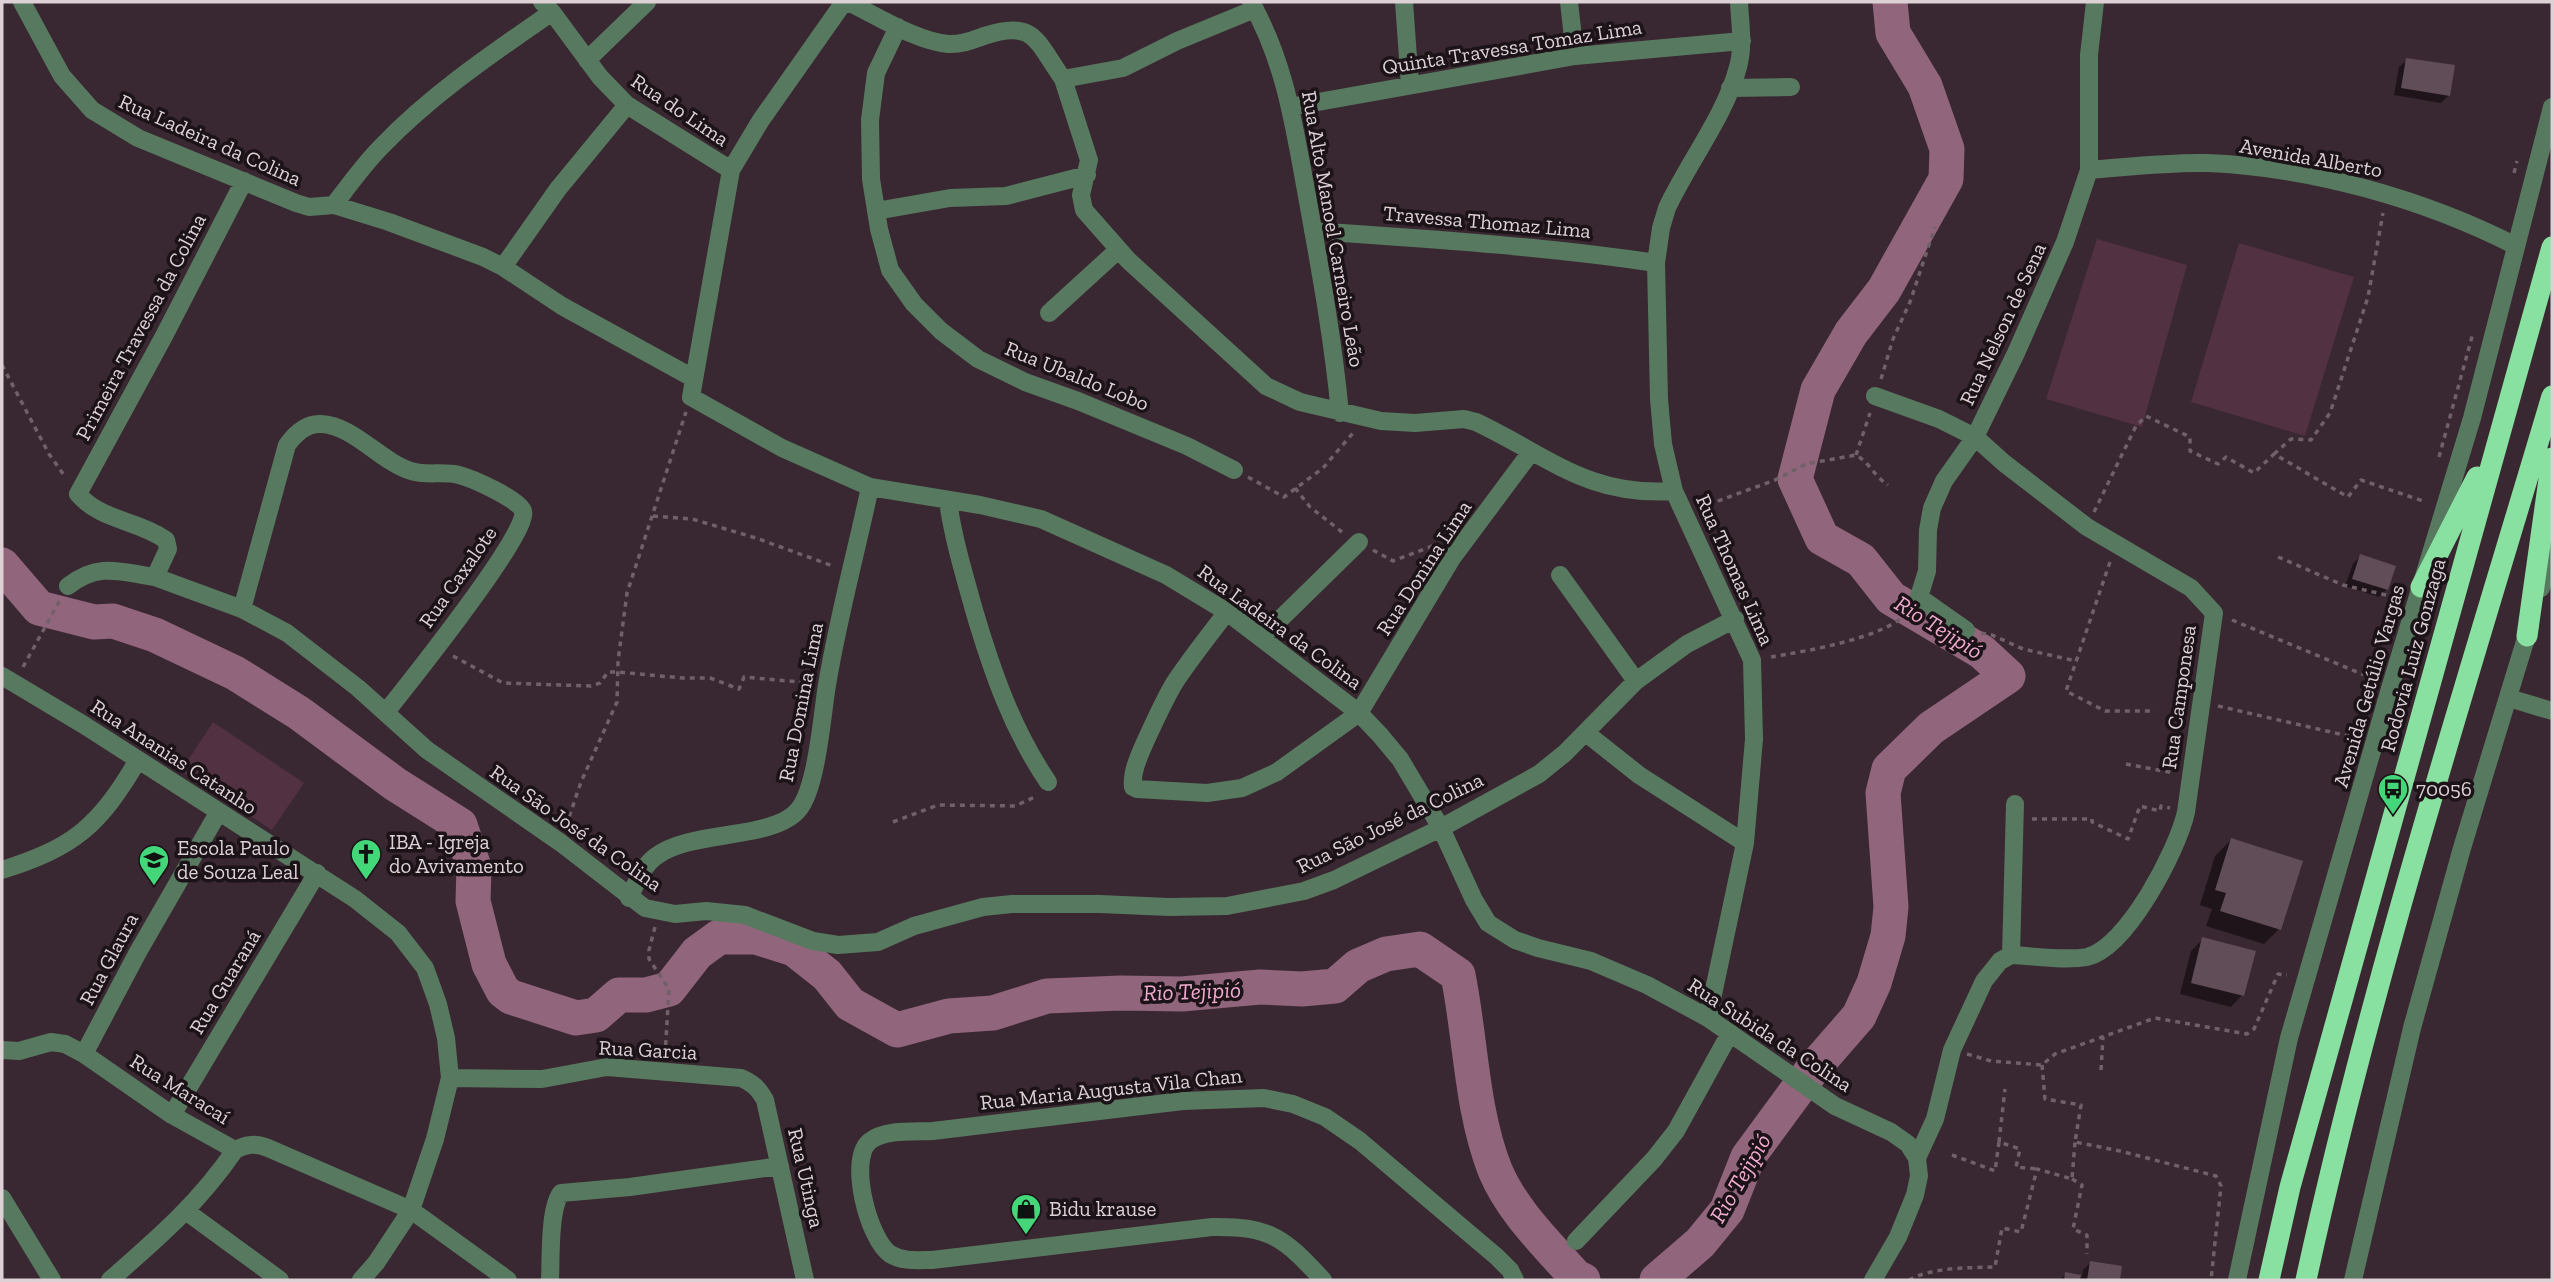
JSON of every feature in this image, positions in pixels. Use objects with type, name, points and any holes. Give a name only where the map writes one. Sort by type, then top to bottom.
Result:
[{"type":"highway","name":"Rodovia Luiz Gonzaga","points":[[2269,1280],[2290,1187],[2552,247]]},
{"type":"highway","points":[[2305,1280],[2333,1153],[2400,907],[2552,396]]},
{"type":"highway","points":[[2421,587],[2499,434]]},
{"type":"highway","points":[[2527,636],[2552,458]]},
{"type":"street","name":"Rua Ladeira da Colina","points":[[22,2],[61,76],[92,110],[138,138],[309,207],[334,205],[438,240],[503,267],[562,306],[694,378]]},
{"type":"street","points":[[587,60],[647,2]]},
{"type":"street","points":[[730,170],[761,120],[846,2],[938,43],[965,43],[998,32],[1020,29],[1032,36],[1063,79],[1082,130],[1089,160],[1081,195],[1084,210],[1118,250],[1266,386],[1300,402],[1340,413],[1395,423],[1464,419],[1490,429],[1565,471],[1595,482],[1644,493],[1674,491]]},
{"type":"street","points":[[1404,2],[1410,85]]},
{"type":"street","points":[[1569,2],[1575,56]]},
{"type":"street","name":"Rua Thomas Lima","points":[[1708,1018],[1745,843],[1754,739],[1752,660],[1674,491],[1663,444],[1660,410],[1656,264],[1667,208],[1730,89],[1738,66],[1742,40],[1739,2]]},
{"type":"street","name":"Rua Nelson de Sena","points":[[1966,631],[1919,597],[1927,571],[1928,530],[1932,508],[1944,481],[1975,437],[2066,242],[2089,170],[2088,68],[2095,2]]},
{"type":"street","points":[[1063,79],[1123,68],[1253,6]]},
{"type":"street","name":"Rua Alto Manoel Carneiro Leão","points":[[1253,6],[1280,63],[1290,107],[1331,324],[1340,413]]},
{"type":"street","points":[[334,205],[382,147],[413,117],[547,7]]},
{"type":"street","name":"Rua do Lima","points":[[547,7],[609,88],[626,105],[730,170],[691,397]]},
{"type":"street","name":"Rua Ubaldo Lobo","points":[[898,27],[876,73],[870,120],[871,179],[890,270],[914,304],[942,331],[978,359],[1025,382],[1188,446],[1234,470]]},
{"type":"street","name":"Quinta Travessa Tomaz Lima","points":[[1290,107],[1575,56],[1742,40]]},
{"type":"street","points":[[1730,89],[1791,87]]},
{"type":"street","points":[[503,267],[558,189],[626,105]]},
{"type":"street","name":"Avenida Getúlio Vargas","points":[[2237,1280],[2289,1038],[2391,685],[2472,418],[2552,107]]},
{"type":"street","name":"Avenida Alberto","points":[[2089,170],[2206,163],[2270,169],[2386,194],[2433,209],[2516,246]]},
{"type":"street","points":[[876,211],[950,198],[1006,196],[1087,175]]},
{"type":"street","name":"Primeira Travessa da Colina","points":[[78,494],[244,181]]},
{"type":"street","name":"Travessa Thomaz Lima","points":[[1313,231],[1590,253],[1656,264]]},
{"type":"street","points":[[1049,313],[1118,250]]},
{"type":"street","name":"Rua Camponesa","points":[[1875,396],[1939,419],[1975,437],[2004,463],[2087,527],[2191,588],[2214,613],[2186,813],[2179,837],[2165,867],[2140,908],[2109,945],[2098,953],[2087,957],[2011,955]]},
{"type":"street","name":"Rua Ladeira da Colina","points":[[691,397],[782,448],[870,487],[981,505],[1041,519],[1166,575],[1227,612],[1359,713],[1400,759],[1441,828]]},
{"type":"street","name":"Rua Caxalote","points":[[242,609],[287,445],[294,434],[307,426],[321,423],[344,432],[411,471],[460,475],[516,502],[523,510],[521,526],[508,548],[386,712]]},
{"type":"street","name":"Rua Donina Lima","points":[[1359,713],[1452,558],[1531,452]]},
{"type":"street","name":"Rua Domina Lima","points":[[629,898],[645,868],[655,857],[669,849],[692,841],[774,825],[788,819],[800,809],[815,764],[827,683],[870,487]]},
{"type":"street","points":[[78,494],[94,508],[112,518],[166,540],[168,549],[156,578]]},
{"type":"street","points":[[948,501],[952,530],[987,652],[1026,750],[1048,782]]},
{"type":"street","points":[[1261,638],[1359,542]]},
{"type":"street","points":[[2353,1280],[2412,1028],[2462,848],[2552,550]]},
{"type":"street","name":"Rua São José da Colina","points":[[68,586],[82,575],[107,570],[156,578],[242,609],[287,633],[319,656],[458,774],[561,843],[645,908],[675,914],[727,912],[768,923],[813,941],[838,946],[878,942],[914,926],[983,907],[1012,904],[1227,906],[1304,891],[1334,880],[1441,828],[1539,774],[1586,733],[1636,681],[1687,643],[1735,619]]},
{"type":"street","points":[[1560,575],[1636,681]]},
{"type":"street","points":[[1227,612],[1174,684],[1140,754],[1133,787],[1144,792],[1207,793],[1242,788],[1277,772],[1359,713]]},
{"type":"street","name":"Rua Ananias Catanho","points":[[8,680],[355,899],[398,933],[425,968],[438,1004],[446,1038],[450,1078],[435,1139],[411,1210],[376,1263],[361,1280]]},
{"type":"street","points":[[2509,698],[2552,711]]},
{"type":"street","points":[[1586,733],[1639,775],[1745,843]]},
{"type":"street","points":[[2,870],[58,850],[80,834],[116,798],[138,760]]},
{"type":"street","points":[[1876,1279],[1908,1215],[1919,1176],[1917,1158],[1935,1119],[1952,1051],[1984,981],[2000,961],[2011,955],[2015,811]]},
{"type":"street","name":"Rua Glaura","points":[[84,1054],[138,952],[218,813]]},
{"type":"street","name":"Rua Subida da Colina","points":[[1441,828],[1480,912],[1499,930],[1515,940],[1591,961],[1621,973],[1708,1018],[1835,1106],[1891,1132],[1908,1144],[1917,1158]]},
{"type":"street","name":"Rua Guaraná","points":[[172,1115],[317,873]]},
{"type":"street","points":[[1576,1241],[1654,1159],[1676,1131],[1730,1033]]},
{"type":"street","name":"Rua Maracaí","points":[[2,1050],[19,1051],[51,1042],[65,1044],[84,1054],[172,1115],[235,1150],[256,1144],[268,1147],[411,1210],[508,1280]]},
{"type":"street","name":"Rua Garcia","points":[[450,1078],[542,1079],[607,1066],[741,1078],[758,1088]]},
{"type":"street","name":"Rua Utinga","points":[[758,1088],[765,1100],[805,1280]]},
{"type":"street","name":"Rua Maria Augusta Vila Chan","points":[[1323,1280],[1293,1248],[1261,1230],[1243,1226],[1212,1227],[932,1260],[904,1259],[893,1256],[880,1241],[862,1192],[859,1174],[861,1155],[869,1142],[882,1135],[1183,1101],[1264,1098],[1293,1104],[1325,1117],[1360,1140],[1512,1275]]},
{"type":"street","points":[[110,1280],[187,1212],[235,1150]]},
{"type":"street","points":[[550,1280],[555,1210],[561,1193],[630,1187],[780,1166]]},
{"type":"street","points":[[2,1198],[52,1280]]},
{"type":"street","points":[[187,1212],[280,1280]]},
{"type":"path","points":[[2087,527],[2136,426],[2146,416],[2190,437],[2190,451],[2218,464],[2226,457],[2254,473],[2291,439],[2311,440],[2330,413],[2368,296],[2386,194]]},
{"type":"path","points":[[1856,455],[1893,339],[1910,302],[1935,227]]},
{"type":"path","points":[[2,365],[49,454],[78,494]]},
{"type":"path","points":[[561,843],[580,782],[617,702],[627,593],[691,397]]},
{"type":"path","points":[[1234,470],[1284,497],[1323,468],[1366,418]]},
{"type":"path","points":[[2274,454],[2348,497],[2361,480],[2426,502]]},
{"type":"path","points":[[1684,513],[1775,480],[1806,464],[1856,455],[1869,463],[1875,477],[1888,485]]},
{"type":"path","points":[[653,516],[692,520],[756,538],[852,572]]},
{"type":"path","points":[[2116,544],[2066,691],[2105,710],[2155,711]]},
{"type":"path","points":[[2278,557],[2343,585],[2399,598]]},
{"type":"path","points":[[8,680],[68,586]]},
{"type":"path","points":[[2214,613],[2391,685]]},
{"type":"path","points":[[1752,660],[1810,651],[1882,630],[1902,620]]},
{"type":"path","points":[[1966,631],[1992,635],[2023,649],[2076,661]]},
{"type":"path","points":[[436,647],[503,683],[591,686],[600,683],[608,672],[710,678],[739,689],[744,677],[770,681],[827,683]]},
{"type":"path","points":[[2201,703],[2376,743]]},
{"type":"path","points":[[2126,764],[2190,776]]},
{"type":"path","points":[[893,822],[938,805],[1015,806],[1045,793],[1048,782]]},
{"type":"path","points":[[2015,811],[2092,819],[2092,822],[2128,839],[2140,806],[2160,811],[2161,806],[2186,813]]},
{"type":"path","points":[[659,912],[649,960],[669,989],[664,1072]]},
{"type":"path","points":[[1952,1051],[1991,1060],[2042,1065],[2055,1054],[2155,1018],[2247,1034],[2254,1029],[2278,974],[2307,976]]},
{"type":"path","points":[[2101,1070],[2103,1037]]},
{"type":"path","points":[[2042,1065],[2045,1099],[2081,1105],[2072,1179]]},
{"type":"path","points":[[1952,1155],[1995,1171],[2005,1089]]},
{"type":"path","points":[[1999,1142],[2020,1149],[2016,1167],[2072,1179],[2082,1185],[2073,1229],[2087,1236],[2087,1254]]},
{"type":"path","points":[[2075,1142],[2216,1176],[2221,1186],[2211,1280]]},
{"type":"path","points":[[1909,1280],[1939,1272],[1995,1267],[2002,1228],[2021,1232],[2037,1170]]},
{"type":"shaded area","points":[[2097,239],[2187,265],[2142,427],[2046,399]]},
{"type":"shaded area","points":[[2239,243],[2354,277],[2305,436],[2191,402]]},
{"type":"shaded area","points":[[213,722],[304,783],[272,830],[181,771]]},
{"type":"building","points":[[2406,58],[2455,65],[2450,96],[2401,88]]},
{"type":"building","points":[[2360,554],[2396,566],[2388,590],[2352,579]]},
{"type":"building","points":[[2231,838],[2303,861],[2281,930],[2220,911],[2226,893],[2215,890]]},
{"type":"building","points":[[2202,937],[2256,951],[2244,996],[2191,983]]},
{"type":"building","points":[[2090,1261],[2122,1266],[2120,1280],[2087,1280]]},
{"type":"building","points":[[2065,1272],[2081,1275],[2080,1280],[2064,1280]]},
{"type":"waterway","name":"Rio Tejipió","points":[[1657,1280],[1700,1243],[1727,1210],[1748,1157],[1812,1070],[1859,1016],[1874,983],[1888,936],[1891,907],[1883,793],[1889,769],[1931,728],[2008,676],[1982,652],[1891,598],[1861,560],[1822,538],[1795,479],[1818,390],[1851,333],[1884,290],[1946,179],[1947,149],[1925,86],[1893,33],[1890,2]]},
{"type":"waterway","name":"Rio Tejipió","points":[[2,565],[39,608],[94,622],[113,621],[155,635],[235,673],[299,713],[395,784],[460,825],[474,867],[473,901],[489,964],[503,991],[511,997],[576,1018],[596,1015],[619,995],[646,995],[669,989],[697,953],[719,937],[756,937],[794,949],[827,975],[850,1004],[897,1030],[949,1016],[993,1013],[1047,996],[1182,994],[1260,987],[1302,989],[1335,986],[1358,966],[1386,954],[1420,949],[1458,975],[1481,1123],[1502,1185],[1531,1226],[1576,1277],[1583,1280]]},
{"type":"place","name":"70056","points":[[2393,816]]},
{"type":"place","name":"IBA - Igreja do Avivamento","points":[[366,881]]},
{"type":"place","name":"Escola Paulo de Souza Leal","points":[[154,887]]},
{"type":"place","name":"Bidu krause","points":[[1026,1236]]}]
